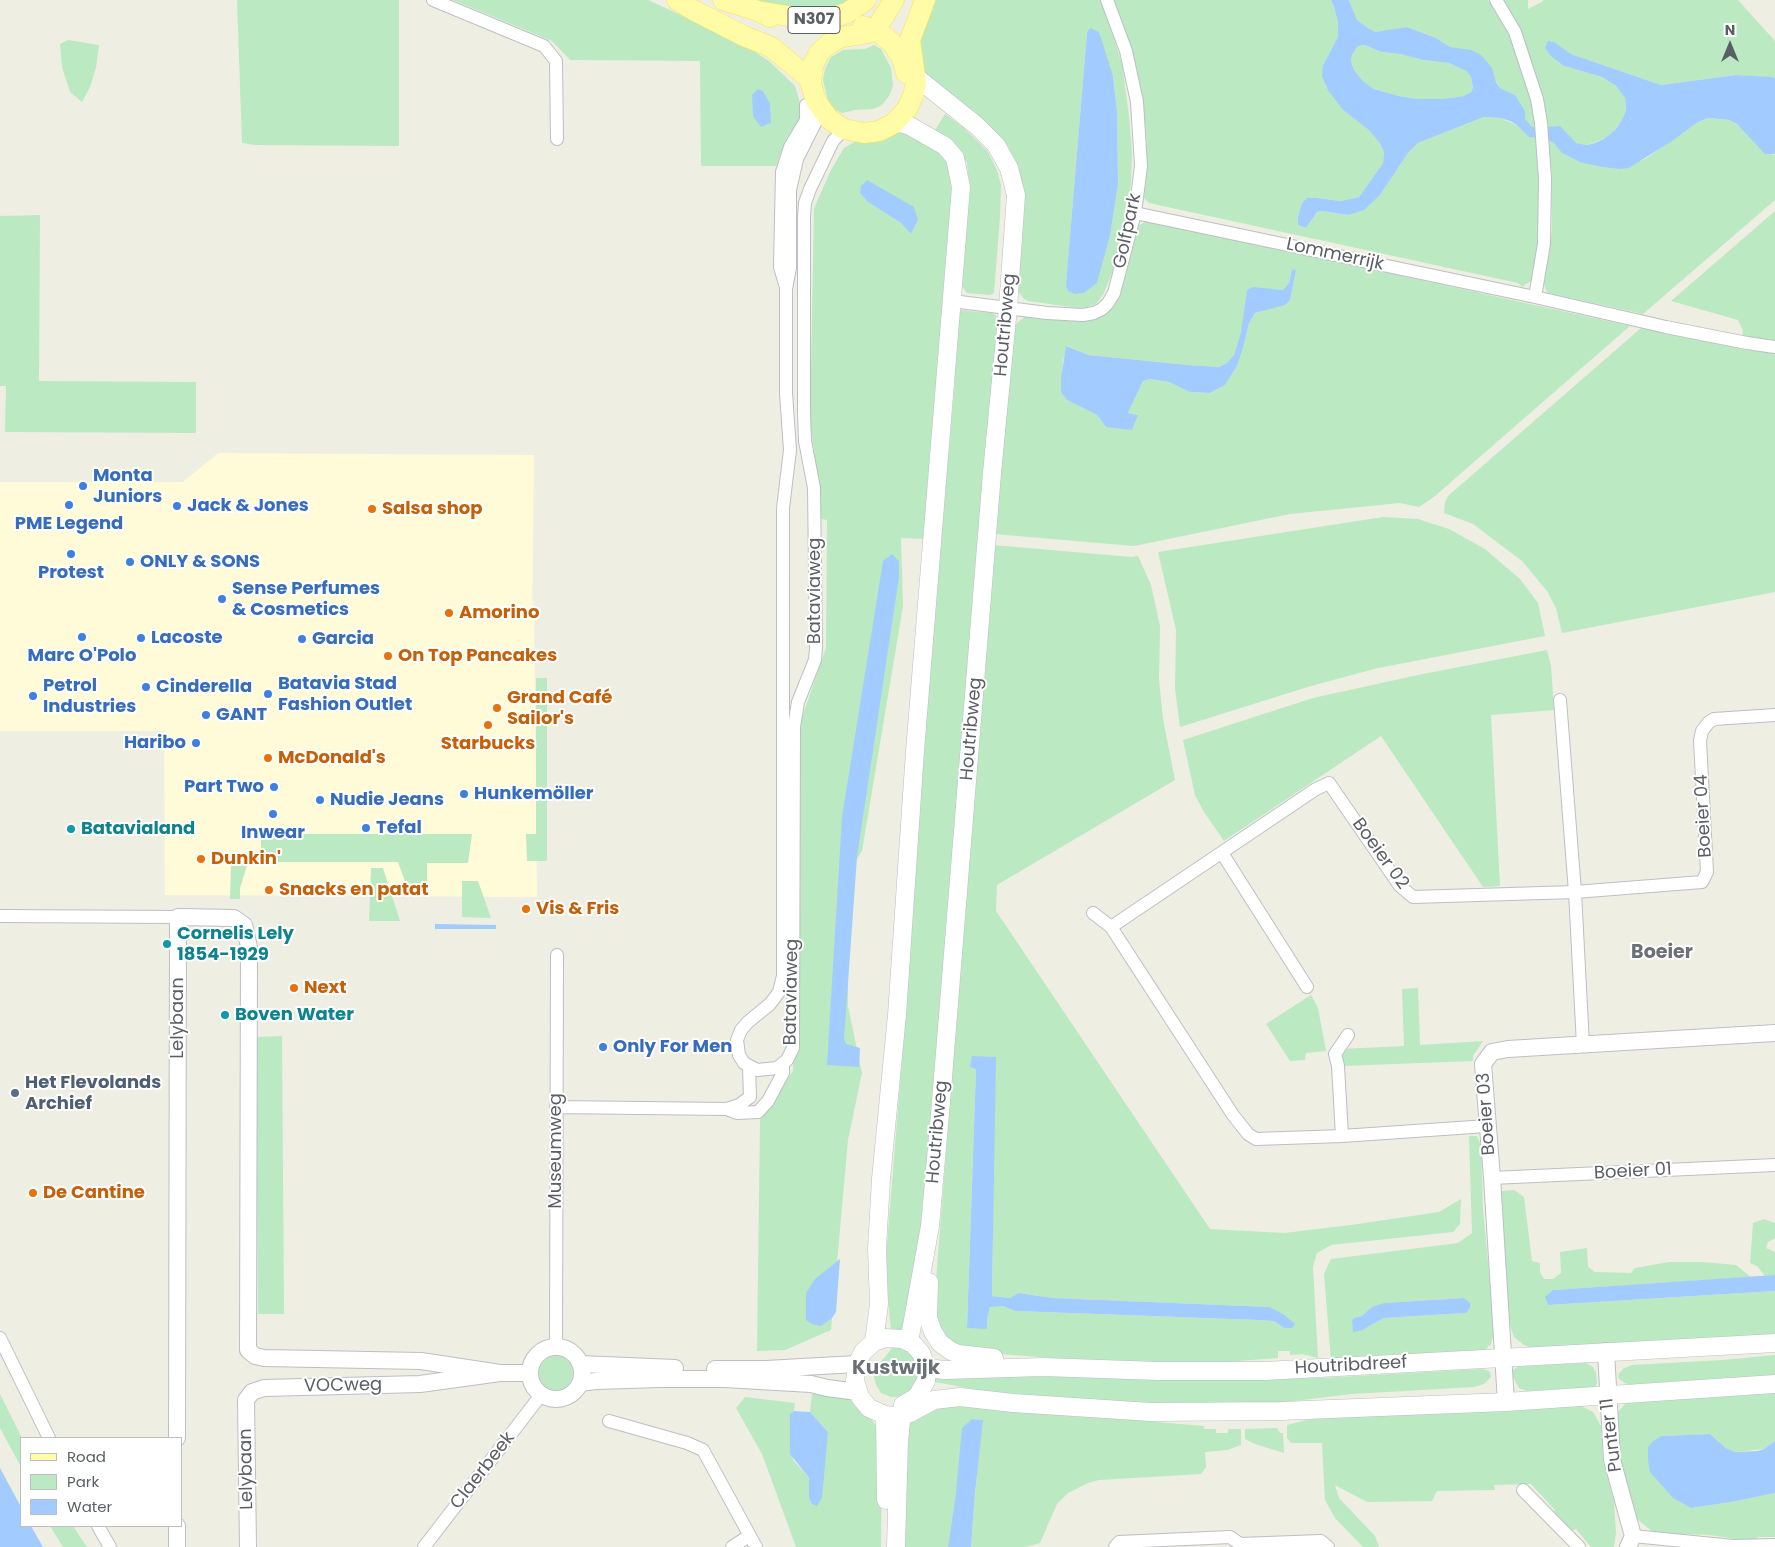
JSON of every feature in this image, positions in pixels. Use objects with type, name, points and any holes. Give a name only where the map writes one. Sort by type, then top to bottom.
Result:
[{"type":"main road","points":[[677,0],[744,36],[804,77],[813,105],[829,120],[850,130],[871,132],[901,123],[910,126],[945,146],[955,158],[961,187],[915,751],[897,1015],[881,1179],[877,1248],[879,1340]]},
{"type":"main road","name":"N307","points":[[723,0],[758,11],[805,32],[826,34]]},
{"type":"main road","name":"N307","points":[[758,11],[822,20],[847,13],[866,0]]},
{"type":"main road","name":"N307","points":[[804,77],[816,58],[830,43],[842,37],[862,35],[867,27],[866,21],[882,0]]},
{"type":"main road","points":[[867,27],[878,26],[894,0]]},
{"type":"main road","points":[[893,124],[907,109],[912,83],[906,70],[905,29],[925,0]]},
{"type":"main road","name":"N307","points":[[804,77],[808,52],[826,34],[846,26],[867,27]]},
{"type":"main road","points":[[867,27],[888,39],[905,54]]},
{"type":"main road","points":[[850,130],[859,122],[879,119],[890,112],[912,83]]},
{"type":"main road","name":"Houtribweg","points":[[909,1342],[930,1226],[1016,195],[1009,168],[1004,156],[996,145],[977,126],[912,83]]},
{"type":"main road","points":[[930,1226],[928,1318],[933,1332],[940,1343],[958,1354],[1028,1361],[1043,1367]]},
{"type":"main road","points":[[896,1338],[909,1342],[922,1353],[927,1368],[925,1396],[910,1413],[869,1408],[863,1402],[859,1380],[863,1352],[879,1340],[896,1338]]},
{"type":"main road","name":"Houtribdreef","points":[[927,1368],[945,1370],[1043,1367],[1265,1370],[1775,1343]]},
{"type":"main road","points":[[925,1396],[934,1400],[960,1397],[1012,1404],[1151,1412],[1281,1411],[1506,1402],[1775,1384]]},
{"type":"main road","points":[[886,1547],[896,1412]]},
{"type":"main road","points":[[896,1412],[896,1547]]},
{"type":"street","points":[[433,0],[544,46],[556,61],[557,139]]},
{"type":"street","name":"Golfpark","points":[[952,302],[1068,315],[1094,314],[1108,303],[1114,293],[1134,213],[1141,166],[1137,102],[1126,51],[1107,0]]},
{"type":"street","points":[[1496,0],[1515,32],[1537,99],[1541,123],[1545,179],[1544,244],[1535,297]]},
{"type":"street","name":"Bataviaweg","points":[[813,105],[817,120],[797,159],[790,190],[790,268],[786,289],[786,393],[790,444],[783,508],[783,976],[779,992],[770,1004],[740,1030],[737,1040],[739,1055],[749,1066],[757,1070],[777,1068],[787,1060],[793,1048],[794,727],[798,702],[815,660],[816,648],[814,488],[805,442],[805,203],[816,179],[850,130]]},
{"type":"street","name":"Lommerrijk","points":[[1134,213],[1535,297],[1675,329],[1775,347]]},
{"type":"street","points":[[1560,700],[1575,892],[1583,1045]]},
{"type":"street","name":"Boeier 04","points":[[1575,892],[1702,882],[1707,872],[1700,741],[1702,731],[1714,719],[1775,715]]},
{"type":"street","name":"Boeier 02","points":[[1111,927],[1316,789],[1330,783],[1400,886],[1413,897],[1575,892]]},
{"type":"street","points":[[1222,853],[1307,987]]},
{"type":"street","points":[[1093,914],[1111,927],[1228,1107],[1248,1134],[1256,1139],[1342,1136],[1487,1126]]},
{"type":"street","points":[[0,916],[178,918]]},
{"type":"street","name":"VOCweg","points":[[178,918],[234,918],[244,925],[249,947],[248,1350],[251,1354],[264,1358],[421,1361],[500,1373]]},
{"type":"street","name":"Lelybaan","points":[[177,1437],[178,918]]},
{"type":"street","name":"Museumweg","points":[[556,1347],[557,956]]},
{"type":"street","name":"Boeier 03","points":[[1506,1402],[1483,1064],[1492,1052],[1508,1049],[1775,1033]]},
{"type":"street","points":[[1342,1136],[1338,1066],[1335,1054],[1348,1035]]},
{"type":"street","points":[[727,1109],[737,1113],[758,1112],[768,1101],[783,1073],[783,1064]]},
{"type":"street","points":[[556,1107],[727,1109],[739,1105],[750,1097],[749,1066]]},
{"type":"street","name":"Boeier 01","points":[[1492,1178],[1775,1165]]},
{"type":"street","points":[[0,1338],[49,1437]]},
{"type":"street","points":[[556,1347],[571,1352],[580,1364],[582,1373],[580,1382],[574,1392],[564,1398],[552,1399],[541,1395],[532,1385],[529,1373],[531,1364],[539,1353],[547,1348],[556,1347]]},
{"type":"street","name":"Punter 11","points":[[1606,1351],[1612,1460],[1631,1541]]},
{"type":"street","points":[[433,1362],[434,1382]]},
{"type":"street","points":[[580,1364],[660,1368],[766,1369],[859,1380]]},
{"type":"street","name":"VOCweg","points":[[252,1392],[264,1388],[420,1384],[500,1373],[529,1373]]},
{"type":"street","points":[[580,1382],[596,1380],[689,1379],[810,1384],[828,1380],[859,1380]]},
{"type":"street","name":"Lelybaan","points":[[248,1547],[246,1400],[252,1392]]},
{"type":"street","name":"Claerbeek","points":[[424,1547],[541,1395]]},
{"type":"street","points":[[609,1421],[687,1443],[703,1450],[752,1542],[732,1547]]},
{"type":"street","points":[[1523,1490],[1579,1547]]},
{"type":"street","points":[[99,1527],[110,1547]]},
{"type":"street","points":[[177,1527],[177,1547]]},
{"type":"street","points":[[1115,1547],[1119,1542],[1230,1542],[1240,1544],[1321,1541],[1328,1547]]},
{"type":"street","points":[[1631,1541],[1733,1546],[1775,1544]]},
{"type":"shaded area","name":"Batavia Stad Fashion Outlet","points":[[218,453],[534,455],[532,625],[534,595],[537,897],[165,895],[164,731],[0,731],[0,482],[183,482]]},
{"type":"green space","points":[[237,0],[399,0],[399,146],[255,145],[242,143]]},
{"type":"green space","points":[[453,0],[648,0],[742,43],[770,62],[795,86],[800,103],[801,117],[785,141],[776,166],[701,166],[700,61],[570,60],[552,41]]},
{"type":"green space","points":[[754,0],[858,0],[821,14]]},
{"type":"green space","points":[[936,0],[1101,0],[1122,64],[1132,152],[1127,215],[1112,273],[1104,293],[1096,304],[1078,308],[1028,301],[1023,298],[1015,287],[1017,170],[926,81],[917,40]],"holes":[[[1087,33],[1113,76],[1117,111],[1118,184],[1110,236],[1097,282],[1066,286]]]},
{"type":"green space","points":[[1112,0],[1331,0],[1338,23],[1338,37],[1323,65],[1343,110],[1370,131],[1381,145],[1384,153],[1383,163],[1359,197],[1341,201],[1317,198],[1307,199],[1302,203],[1298,225],[1306,228],[1317,212],[1348,215],[1380,195],[1408,153],[1418,143],[1484,117],[1500,118],[1517,125],[1515,95],[1500,88],[1493,76],[1459,49],[1450,47],[1436,38],[1407,27],[1376,32],[1357,20],[1349,0],[1488,0],[1497,10],[1517,51],[1535,115],[1539,147],[1541,226],[1531,281],[1522,287],[1518,283],[1149,203],[1144,198],[1147,141],[1143,106]]},
{"type":"green space","points":[[1500,0],[1528,0],[1528,9],[1543,0],[1738,0],[1775,41],[1775,78],[1736,75],[1661,85],[1571,54],[1551,41],[1564,66],[1602,77],[1616,86],[1625,98],[1626,109],[1616,129],[1604,139],[1587,145],[1575,143],[1562,153],[1579,162],[1619,169],[1645,159],[1698,122],[1708,118],[1729,120],[1737,124],[1773,155],[1775,154],[1775,200],[1643,314],[1548,293],[1545,288],[1544,275],[1550,252],[1552,228],[1552,176],[1545,111],[1527,47],[1510,13]]},
{"type":"green space","points":[[68,40],[99,45],[96,68],[90,87],[82,102],[70,92],[62,67],[60,44]]},
{"type":"green space","points":[[874,45],[881,49],[891,68],[893,86],[889,96],[882,105],[873,109],[842,113],[834,109],[828,101],[823,80],[825,69],[831,57],[843,50],[865,49]]},
{"type":"green space","points":[[1362,45],[1381,52],[1449,63],[1466,71],[1471,77],[1473,89],[1465,96],[1442,99],[1417,99],[1374,89],[1363,81],[1354,70],[1351,61],[1357,47]]},
{"type":"green space","points":[[945,114],[964,128],[988,152],[997,170],[1001,185],[994,293],[990,295],[967,293],[962,286],[969,195],[967,163],[957,146],[933,133]]},
{"type":"green space","points":[[888,132],[905,133],[926,141],[948,161],[952,172],[951,205],[923,539],[901,538],[903,606],[862,851],[848,873],[848,1006],[862,1073],[848,1140],[831,1330],[785,1350],[757,1351],[760,1120],[793,1071],[800,723],[826,648],[827,520],[821,519],[821,498],[810,423],[814,208],[831,170],[844,148],[860,139]],"holes":[[[868,202],[918,220],[911,234],[901,223]]]},
{"type":"green space","points":[[1775,211],[1775,592],[1562,633],[1556,608],[1547,591],[1522,561],[1473,524],[1444,513],[1445,502],[1448,496],[1641,328],[1740,346],[1743,331],[1738,320],[1671,301]]},
{"type":"green space","points":[[40,215],[39,381],[196,382],[196,433],[5,432],[6,386],[0,386],[0,216]]},
{"type":"green space","points":[[1148,221],[1157,222],[1630,326],[1435,496],[1419,507],[1400,503],[1290,514],[1134,546],[994,534],[1012,332],[1016,324],[1024,317],[1036,315],[1094,319],[1107,313],[1115,304],[1124,281],[1139,225]],"holes":[[[1292,269],[1296,270],[1293,284],[1268,309],[1255,313],[1249,323],[1237,366],[1225,385],[1210,393],[1191,392],[1169,382],[1150,379],[1143,381],[1128,413],[1138,415],[1106,427],[1097,415],[1067,400],[1061,391],[1063,361],[1067,346],[1089,355],[1219,367],[1227,363],[1234,355],[1241,332],[1269,289],[1283,290],[1289,283]]]},
{"type":"green space","points":[[959,310],[991,313],[996,315],[997,322],[985,473],[978,533],[943,996],[918,1255],[904,1331],[891,1330],[885,1269],[907,997],[928,686],[955,381],[952,315]]},
{"type":"green space","points":[[1383,517],[1418,519],[1449,529],[1485,549],[1520,579],[1538,603],[1545,636],[1378,668],[1311,686],[1180,727],[1175,689],[1176,630],[1158,552]]},
{"type":"green space","points":[[994,545],[1131,557],[1138,556],[1151,585],[1160,626],[1159,680],[1163,719],[1175,780],[997,885],[996,911],[1210,1229],[1284,1233],[1351,1225],[1439,1212],[1461,1199],[1460,1224],[1453,1232],[1331,1245],[1317,1253],[1313,1267],[1318,1358],[1302,1354],[1290,1355],[1290,1351],[1278,1351],[1278,1358],[1186,1365],[1079,1360],[974,1352],[960,1349],[938,1331],[934,1305]],"holes":[[[976,1069],[993,1241],[992,1296],[1010,1298],[1018,1293],[1053,1298],[1270,1307],[1283,1314],[1284,1328],[1274,1321],[1015,1311],[1003,1306],[990,1307],[987,1320],[967,1328]]]},
{"type":"green space","points":[[1547,650],[1551,666],[1554,710],[1491,715],[1500,886],[1483,887],[1381,736],[1224,841],[1195,795],[1183,740],[1313,698]]},
{"type":"green space","points":[[536,678],[547,678],[547,861],[527,861],[526,834],[536,834]]},
{"type":"green space","points":[[261,834],[472,834],[468,863],[427,863],[427,895],[410,895],[398,862],[261,862],[247,865],[240,888],[240,899],[230,899],[231,862],[252,862],[252,857],[258,857],[258,851],[261,850]]},
{"type":"green space","points":[[371,868],[383,868],[400,921],[369,921]]},
{"type":"green space","points":[[462,881],[478,881],[491,918],[462,917]]},
{"type":"green space","points":[[1418,988],[1420,1045],[1483,1041],[1473,1056],[1473,1061],[1342,1066],[1341,1049],[1404,1046],[1402,989]]},
{"type":"green space","points":[[1311,995],[1318,1008],[1326,1051],[1306,1053],[1305,1060],[1290,1061],[1266,1024]]},
{"type":"green space","points":[[282,1036],[284,1314],[258,1314],[256,1037]]},
{"type":"green space","points":[[1469,1136],[1477,1136],[1481,1146],[1483,1209],[1493,1315],[1494,1333],[1491,1344],[1484,1351],[1331,1361],[1324,1274],[1331,1259],[1458,1243],[1472,1233]],"holes":[[[1464,1298],[1466,1313],[1384,1318],[1363,1330],[1354,1318],[1362,1316],[1384,1303]]]},
{"type":"green space","points":[[1514,1190],[1524,1197],[1532,1261],[1540,1263],[1540,1272],[1544,1279],[1553,1279],[1561,1273],[1560,1252],[1587,1248],[1588,1267],[1595,1272],[1631,1273],[1635,1268],[1669,1262],[1703,1262],[1736,1265],[1751,1277],[1554,1290],[1548,1305],[1775,1291],[1775,1336],[1533,1349],[1524,1345],[1514,1337],[1509,1322],[1501,1191]]},
{"type":"green space","points":[[1764,1219],[1775,1223],[1775,1238],[1768,1242],[1766,1248],[1775,1252],[1775,1275],[1765,1276],[1757,1266],[1750,1263],[1753,1223]]},
{"type":"green space","points":[[893,1346],[904,1348],[912,1354],[918,1368],[918,1379],[913,1388],[905,1395],[898,1397],[891,1397],[881,1393],[874,1377],[878,1364]]},
{"type":"green space","points":[[1775,1355],[1775,1376],[1630,1385],[1618,1378],[1619,1373],[1624,1368],[1632,1365]]},
{"type":"green space","points":[[556,1356],[568,1361],[573,1373],[568,1385],[556,1390],[544,1385],[539,1373],[544,1361]]},
{"type":"green space","points":[[1586,1363],[1593,1367],[1596,1373],[1597,1384],[1594,1387],[1527,1391],[1519,1388],[1513,1377],[1513,1370],[1519,1366]]},
{"type":"green space","points":[[1480,1369],[1490,1372],[1491,1377],[1484,1384],[1474,1387],[1352,1394],[1277,1403],[1157,1403],[1036,1398],[1005,1395],[935,1382],[935,1374],[1231,1379],[1320,1378]]},
{"type":"green space","points":[[1775,1391],[1775,1441],[1764,1449],[1735,1452],[1726,1448],[1710,1434],[1661,1436],[1653,1441],[1691,1508],[1775,1493],[1775,1537],[1759,1537],[1750,1541],[1709,1535],[1654,1533],[1636,1518],[1619,1460],[1616,1418],[1625,1404],[1629,1401]]},
{"type":"green space","points":[[825,1392],[845,1397],[858,1404],[875,1424],[879,1434],[882,1471],[881,1547],[796,1547],[762,1454],[736,1408],[745,1397],[795,1403],[794,1411],[790,1414],[793,1460],[809,1478],[809,1498],[828,1432],[810,1412],[812,1394]]},
{"type":"green space","points":[[0,1394],[22,1437],[20,1465],[0,1428]]},
{"type":"green space","points":[[1577,1404],[1593,1412],[1601,1426],[1603,1461],[1614,1502],[1616,1533],[1614,1547],[1591,1547],[1576,1529],[1567,1533],[1552,1517],[1555,1510],[1531,1484],[1494,1485],[1495,1490],[1437,1491],[1432,1501],[1367,1502],[1335,1485],[1339,1498],[1375,1536],[1379,1547],[1363,1547],[1335,1518],[1325,1500],[1322,1443],[1291,1443],[1287,1438],[1287,1425],[1333,1416]]},
{"type":"green space","points":[[940,1405],[1147,1419],[1156,1422],[1204,1426],[1204,1429],[1216,1429],[1216,1433],[1228,1433],[1228,1429],[1241,1429],[1241,1445],[1227,1450],[1205,1452],[1206,1467],[1201,1474],[1099,1480],[1088,1483],[1068,1493],[1057,1504],[1040,1543],[1026,1547],[971,1547],[982,1420],[972,1419],[956,1492],[948,1547],[900,1547],[908,1426],[921,1412]]},
{"type":"green space","points":[[1277,1428],[1280,1433],[1283,1433],[1284,1453],[1245,1439],[1245,1429]]},
{"type":"green space","points":[[51,1527],[74,1527],[87,1547],[63,1547]]},
{"type":"water","points":[[1331,0],[1349,0],[1357,20],[1376,32],[1407,27],[1436,38],[1450,47],[1471,50],[1481,55],[1492,68],[1500,88],[1515,95],[1525,111],[1525,119],[1531,126],[1535,128],[1560,126],[1576,143],[1587,145],[1604,139],[1616,129],[1626,109],[1625,98],[1616,86],[1602,77],[1564,66],[1550,55],[1545,48],[1548,41],[1554,42],[1571,54],[1661,85],[1736,75],[1775,78],[1775,154],[1765,154],[1737,124],[1729,120],[1708,118],[1698,122],[1629,168],[1602,167],[1579,162],[1562,153],[1554,143],[1547,139],[1529,137],[1510,121],[1484,117],[1418,143],[1408,153],[1380,195],[1364,210],[1348,215],[1317,212],[1306,228],[1298,225],[1298,217],[1302,203],[1307,198],[1341,201],[1359,197],[1383,163],[1384,153],[1381,145],[1370,131],[1343,110],[1328,90],[1322,76],[1323,65],[1338,37],[1338,23]],"holes":[[[1365,45],[1381,52],[1449,63],[1466,71],[1471,77],[1473,88],[1471,92],[1464,96],[1442,99],[1417,99],[1374,89],[1363,81],[1354,70],[1351,61],[1357,47]]]},
{"type":"water","points":[[1090,28],[1099,32],[1113,76],[1117,111],[1118,184],[1110,236],[1097,283],[1084,293],[1075,294],[1068,291],[1066,286],[1087,33]]},
{"type":"water","points":[[758,89],[763,91],[770,104],[771,123],[761,127],[753,116],[752,95]]},
{"type":"water","points":[[867,180],[914,207],[918,220],[911,234],[901,223],[868,202],[860,193],[861,186]]},
{"type":"water","points":[[1292,269],[1296,270],[1290,300],[1285,305],[1255,313],[1249,323],[1237,366],[1225,385],[1210,393],[1190,392],[1169,382],[1150,379],[1143,381],[1128,413],[1138,415],[1132,430],[1106,427],[1097,415],[1067,400],[1061,392],[1061,378],[1066,346],[1089,355],[1219,367],[1227,363],[1234,355],[1241,332],[1247,290],[1253,287],[1283,290],[1289,283]]},
{"type":"water","points":[[892,554],[899,561],[899,577],[857,857],[844,1039],[846,1044],[860,1048],[859,1067],[827,1065],[842,817],[883,561]]},
{"type":"water","points":[[435,924],[496,925],[496,929],[435,929]]},
{"type":"water","points":[[972,1056],[996,1057],[992,1296],[1010,1298],[1018,1293],[1053,1298],[1270,1307],[1283,1314],[1295,1324],[1292,1328],[1284,1328],[1274,1321],[1015,1311],[1003,1306],[990,1307],[987,1329],[967,1328],[976,1069],[970,1067]]},
{"type":"water","points":[[840,1259],[836,1312],[832,1318],[821,1326],[812,1324],[806,1320],[806,1293],[815,1279]]},
{"type":"water","points":[[1775,1275],[1775,1291],[1548,1305],[1545,1297],[1553,1290]]},
{"type":"water","points":[[1464,1298],[1470,1303],[1470,1308],[1466,1313],[1384,1318],[1363,1330],[1353,1332],[1352,1320],[1354,1318],[1362,1316],[1372,1307],[1384,1303]]},
{"type":"water","points":[[794,1411],[810,1412],[828,1432],[822,1498],[817,1506],[812,1504],[809,1498],[809,1478],[790,1454],[790,1414]]},
{"type":"water","points":[[972,1419],[983,1420],[971,1547],[948,1547],[956,1492],[962,1428]]},
{"type":"water","points":[[1710,1434],[1726,1448],[1735,1452],[1758,1451],[1775,1441],[1775,1493],[1691,1508],[1673,1498],[1650,1472],[1648,1447],[1661,1436]]},
{"type":"water","points":[[0,1468],[20,1505],[20,1527],[32,1527],[43,1547],[0,1547]]},
{"type":"place","name":"Monta Juniors","points":[[83,486]]},
{"type":"place","name":"PME Legend","points":[[69,505]]},
{"type":"place","name":"Jack & Jones","points":[[177,506]]},
{"type":"place","name":"Salsa shop","points":[[372,509]]},
{"type":"place","name":"Protest","points":[[71,554]]},
{"type":"place","name":"ONLY & SONS","points":[[130,562]]},
{"type":"place","name":"Sense Perfumes & Cosmetics","points":[[222,599]]},
{"type":"place","name":"Amorino","points":[[449,613]]},
{"type":"place","name":"Marc O'Polo","points":[[82,637]]},
{"type":"place","name":"Lacoste","points":[[141,638]]},
{"type":"place","name":"Garcia","points":[[302,639]]},
{"type":"place","name":"On Top Pancakes","points":[[388,656]]},
{"type":"place","name":"Cinderella","points":[[146,687]]},
{"type":"place","name":"Batavia Stad Fashion Outlet","points":[[268,694]]},
{"type":"place","name":"Petrol Industries","points":[[33,696]]},
{"type":"place","name":"Grand Café Sailor's","points":[[497,708]]},
{"type":"place","name":"GANT","points":[[206,715]]},
{"type":"place","name":"Starbucks","points":[[488,725]]},
{"type":"place","name":"Haribo","points":[[196,743]]},
{"type":"place","name":"McDonald's","points":[[268,758]]},
{"type":"place","name":"Part Two","points":[[274,787]]},
{"type":"place","name":"Hunkemöller","points":[[464,794]]},
{"type":"place","name":"Nudie Jeans","points":[[320,800]]},
{"type":"place","name":"Inwear","points":[[273,814]]},
{"type":"place","name":"Tefal","points":[[366,828]]},
{"type":"place","name":"Batavialand","points":[[71,829]]},
{"type":"place","name":"Dunkin'","points":[[201,859]]},
{"type":"place","name":"Snacks en patat","points":[[269,890]]},
{"type":"place","name":"Vis & Fris","points":[[526,909]]},
{"type":"place","name":"Cornelis Lely 1854-1929","points":[[167,944]]},
{"type":"place","name":"Next","points":[[294,988]]},
{"type":"place","name":"Boven Water","points":[[225,1015]]},
{"type":"place","name":"Only For Men","points":[[603,1047]]},
{"type":"place","name":"Het Flevolands Archief","points":[[15,1093]]},
{"type":"place","name":"De Cantine","points":[[33,1193]]},
{"type":"district","name":"Boeier","points":[[1662,953]]},
{"type":"district","name":"Kustwijk","points":[[896,1369]]}]
